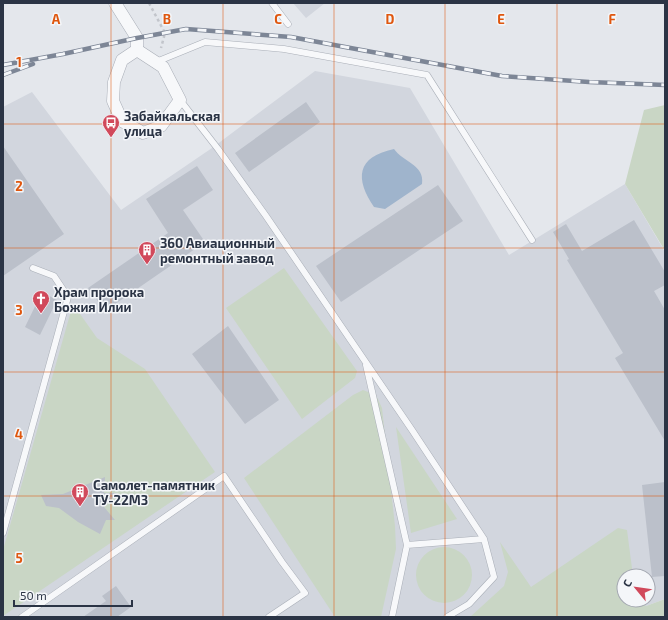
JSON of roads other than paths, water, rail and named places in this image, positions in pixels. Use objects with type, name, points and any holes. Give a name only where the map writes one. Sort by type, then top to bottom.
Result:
[{"type":"street","points":[[114,3],[137,38],[137,50]]},
{"type":"street","points":[[137,50],[163,66],[180,100],[161,126],[143,133],[122,121],[113,101],[114,82],[122,60],[137,50]]},
{"type":"lane","points":[[272,3],[288,24]]},
{"type":"lane","points":[[156,62],[205,42],[284,49],[427,75],[532,240]]},
{"type":"lane","points":[[180,100],[218,148],[266,216],[484,540],[494,577],[469,604],[447,617]]},
{"type":"lane","points":[[3,533],[68,297],[54,276],[33,268]]},
{"type":"lane","points":[[364,360],[407,545],[392,617]]},
{"type":"lane","points":[[22,617],[224,476],[282,562],[305,593],[269,617]]},
{"type":"lane","points":[[407,545],[484,540]]},
{"type":"water","points":[[394,149],[417,168],[422,178],[422,184],[385,209],[374,207],[364,187],[362,178],[363,170],[366,163],[372,158],[381,153]]},
{"type":"railway","points":[[3,65],[186,29],[291,37],[502,76],[665,85]]},
{"type":"railway","points":[[3,75],[33,64]]},
{"type":"place","name":"Забайкальская улица","points":[[111,138]]},
{"type":"place","name":"360 Авиационный ремонтный завод","points":[[147,265]]},
{"type":"place","name":"Храм пророка Божия Илии","points":[[41,314]]},
{"type":"place","name":"Самолет-памятник ТУ-22М3","points":[[80,507]]}]
